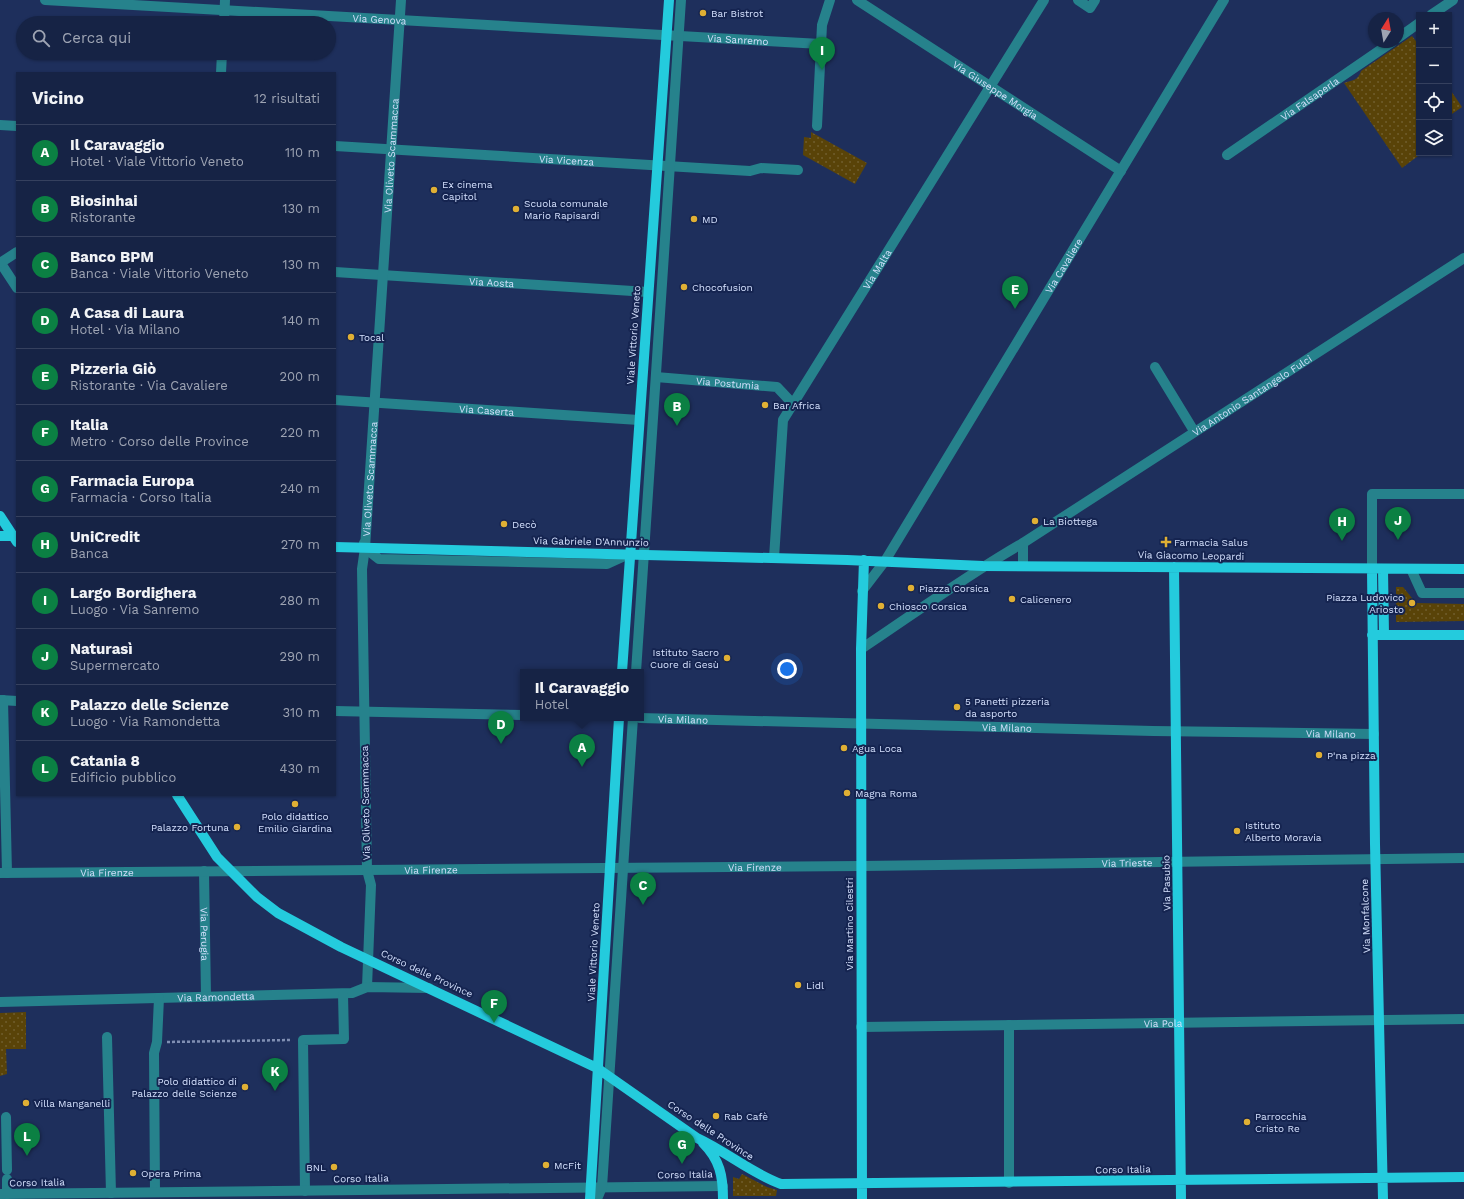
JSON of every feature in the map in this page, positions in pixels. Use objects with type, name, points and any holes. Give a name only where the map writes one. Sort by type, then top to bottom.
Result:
[{"type":"main road","name":"Viale Vittorio Veneto","points":[[622,669],[668,0]]},
{"type":"main road","points":[[0,516],[16,538]]},
{"type":"main road","points":[[0,536],[16,538]]},
{"type":"main road","name":"Via Gabriele D'Annunzio","points":[[336,547],[864,560],[983,566]]},
{"type":"main road","name":"Via Martino Cilestri","points":[[862,1199],[861,649],[864,560]]},
{"type":"main road","name":"Via Giacomo Leopardi","points":[[983,566],[1023,565],[1372,570],[1464,569]]},
{"type":"main road","name":"Via Pasubio","points":[[1174,567],[1181,1199]]},
{"type":"main road","name":"Via Monfalcone","points":[[1372,570],[1372,654],[1383,1199]]},
{"type":"main road","points":[[1383,570],[1384,635]]},
{"type":"main road","points":[[1372,634],[1464,635]]},
{"type":"main road","name":"Viale Vittorio Veneto","points":[[590,1199],[619,721]]},
{"type":"main road","name":"Corso delle Province","points":[[178,796],[217,857],[257,897],[278,913],[301,927],[598,1068],[697,1138],[715,1146],[753,1172],[782,1184]]},
{"type":"main road","points":[[697,1138],[712,1152],[721,1168],[723,1199]]},
{"type":"main road","name":"Corso Italia","points":[[782,1184],[862,1185],[1464,1177]]},
{"type":"street","name":"Via Genova","points":[[45,0],[225,5],[396,20],[666,36]]},
{"type":"street","points":[[394,0],[396,20]]},
{"type":"street","name":"Via Oliveto Scammacca","points":[[368,987],[371,884],[367,870],[363,712],[362,569],[365,548],[371,402],[396,20],[401,0]]},
{"type":"street","points":[[636,669],[681,0]]},
{"type":"street","points":[[817,126],[815,43],[830,0]]},
{"type":"street","name":"Via Giuseppe Morgia","points":[[857,0],[1121,170]]},
{"type":"street","name":"Via Malta","points":[[774,558],[783,420],[1044,0]]},
{"type":"street","points":[[1078,0],[1090,8],[1095,0]]},
{"type":"street","name":"Via Cavaliere","points":[[862,591],[885,561],[904,530],[1224,0]]},
{"type":"street","points":[[1433,12],[1440,3],[1453,0]]},
{"type":"street","points":[[224,16],[225,5]]},
{"type":"street","points":[[1404,34],[1416,25]]},
{"type":"street","name":"Via Sanremo","points":[[666,36],[815,43]]},
{"type":"street","name":"Via Falsaperla","points":[[1228,155],[1383,48]]},
{"type":"street","points":[[220,72],[221,60]]},
{"type":"street","points":[[0,125],[16,126]]},
{"type":"street","name":"Via Vicenza","points":[[336,146],[750,171],[761,168],[798,170]]},
{"type":"street","points":[[16,253],[0,262],[16,286]]},
{"type":"street","name":"Via Antonio Santangelo Fulci","points":[[861,649],[956,586],[983,566],[1040,533],[1194,431],[1464,258]]},
{"type":"street","name":"Via Aosta","points":[[336,272],[648,292]]},
{"type":"street","points":[[1155,367],[1194,431]]},
{"type":"street","name":"Via Postumia","points":[[656,377],[776,387],[793,404]]},
{"type":"street","name":"Via Caserta","points":[[336,400],[639,420]]},
{"type":"street","points":[[1372,570],[1372,494],[1464,494]]},
{"type":"street","points":[[1023,543],[1023,565]]},
{"type":"street","points":[[1411,569],[1422,593],[1464,593]]},
{"type":"street","points":[[4,873],[2,700],[16,701]]},
{"type":"street","points":[[336,711],[520,715]]},
{"type":"street","name":"Via Milano","points":[[644,718],[1176,731],[1374,734]]},
{"type":"street","points":[[597,1199],[602,1188],[633,721]]},
{"type":"street","name":"Via Trieste","points":[[861,866],[1464,858]]},
{"type":"street","name":"Via Firenze","points":[[4,873],[861,866]]},
{"type":"street","name":"Via Perugia","points":[[204,871],[206,997]]},
{"type":"street","name":"Via Ramondetta","points":[[0,1002],[352,994],[368,987],[431,988]]},
{"type":"street","points":[[305,1191],[303,1040],[344,1039],[343,994]]},
{"type":"street","points":[[155,1192],[154,1053],[157,1042],[159,998]]},
{"type":"street","name":"Via Pola","points":[[861,1027],[1464,1019]]},
{"type":"street","points":[[1009,1025],[1009,1183]]},
{"type":"street","points":[[107,1037],[111,1193]]},
{"type":"street","points":[[4,1194],[7,1175],[6,1117]]},
{"type":"street","name":"Corso Italia","points":[[4,1194],[40,1196],[155,1192],[305,1191],[319,1195],[723,1186]]},
{"type":"path","points":[[157,1042],[303,1040]]},
{"type":"shaded area","points":[[1412,36],[1416,41],[1416,156],[1418,156],[1402,168],[1344,83],[1352,81],[1358,77],[1361,71],[1395,48],[1404,48],[1404,41]]},
{"type":"shaded area","points":[[1452,92],[1462,107],[1452,114]]},
{"type":"shaded area","points":[[811,132],[867,163],[855,184],[803,155],[804,137],[811,138]]},
{"type":"shaded area","points":[[1396,587],[1403,587],[1416,603],[1464,604],[1464,621],[1396,622]]},
{"type":"shaded area","points":[[26,1012],[26,1049],[6,1049],[7,1074],[0,1076],[0,1013]]},
{"type":"shaded area","points":[[742,1174],[767,1187],[777,1190],[776,1196],[733,1196],[733,1177],[739,1179]]},
{"type":"place","name":"Bar Bistrot","points":[[703,13]]},
{"type":"place","name":"Largo Bordighera","points":[[822,70]]},
{"type":"place","name":"Ex cinema Capitol","points":[[434,190]]},
{"type":"place","name":"Scuola comunale Mario Rapisardi","points":[[516,209]]},
{"type":"place","name":"MD","points":[[694,219]]},
{"type":"place","name":"Chocofusion","points":[[684,287]]},
{"type":"place","name":"Pizzeria Giò","points":[[1015,309]]},
{"type":"place","name":"Tocal","points":[[351,337]]},
{"type":"place","name":"Bar Africa","points":[[765,405]]},
{"type":"place","name":"Biosinhai","points":[[677,426]]},
{"type":"place","name":"La Biottega","points":[[1035,521]]},
{"type":"place","name":"Decò","points":[[504,524]]},
{"type":"place","name":"Naturasì","points":[[1398,540]]},
{"type":"place","name":"UniCredit","points":[[1342,541]]},
{"type":"place","name":"Farmacia Salus","points":[[1166,542]]},
{"type":"place","name":"Piazza Corsica","points":[[911,588]]},
{"type":"place","name":"Calicenero","points":[[1012,599]]},
{"type":"place","name":"Piazza Ludovico Ariosto","points":[[1412,603]]},
{"type":"place","name":"Chiosco Corsica","points":[[881,606]]},
{"type":"place","name":"Istituto Sacro Cuore di Gesù","points":[[727,658]]},
{"type":"place","name":"5 Panetti pizzeria da asporto","points":[[957,707]]},
{"type":"place","name":"A Casa di Laura","points":[[501,744]]},
{"type":"place","name":"Agua Loca","points":[[844,748]]},
{"type":"place","name":"P'na pizza","points":[[1319,755]]},
{"type":"place","name":"Il Caravaggio","points":[[582,767]]},
{"type":"place","name":"Magna Roma","points":[[847,793]]},
{"type":"place","name":"Polo didattico Emilio Giardina","points":[[295,804]]},
{"type":"place","name":"Palazzo Fortuna","points":[[237,827]]},
{"type":"place","name":"Istituto Alberto Moravia","points":[[1237,831]]},
{"type":"place","name":"Banco BPM","points":[[643,905]]},
{"type":"place","name":"Lidl","points":[[798,985]]},
{"type":"place","name":"Italia","points":[[494,1023]]},
{"type":"place","name":"Polo didattico di Palazzo delle Scienze","points":[[245,1087]]},
{"type":"place","name":"Palazzo delle Scienze","points":[[275,1091]]},
{"type":"place","name":"Villa Manganelli","points":[[26,1103]]},
{"type":"place","name":"Rab Cafè","points":[[716,1116]]},
{"type":"place","name":"Parrocchia Cristo Re","points":[[1247,1122]]},
{"type":"place","name":"Catania 8","points":[[27,1156]]},
{"type":"place","name":"Farmacia Europa","points":[[682,1164]]},
{"type":"place","name":"McFit","points":[[546,1165]]},
{"type":"place","name":"BNL","points":[[334,1167]]},
{"type":"place","name":"Opera Prima","points":[[133,1173]]}]
